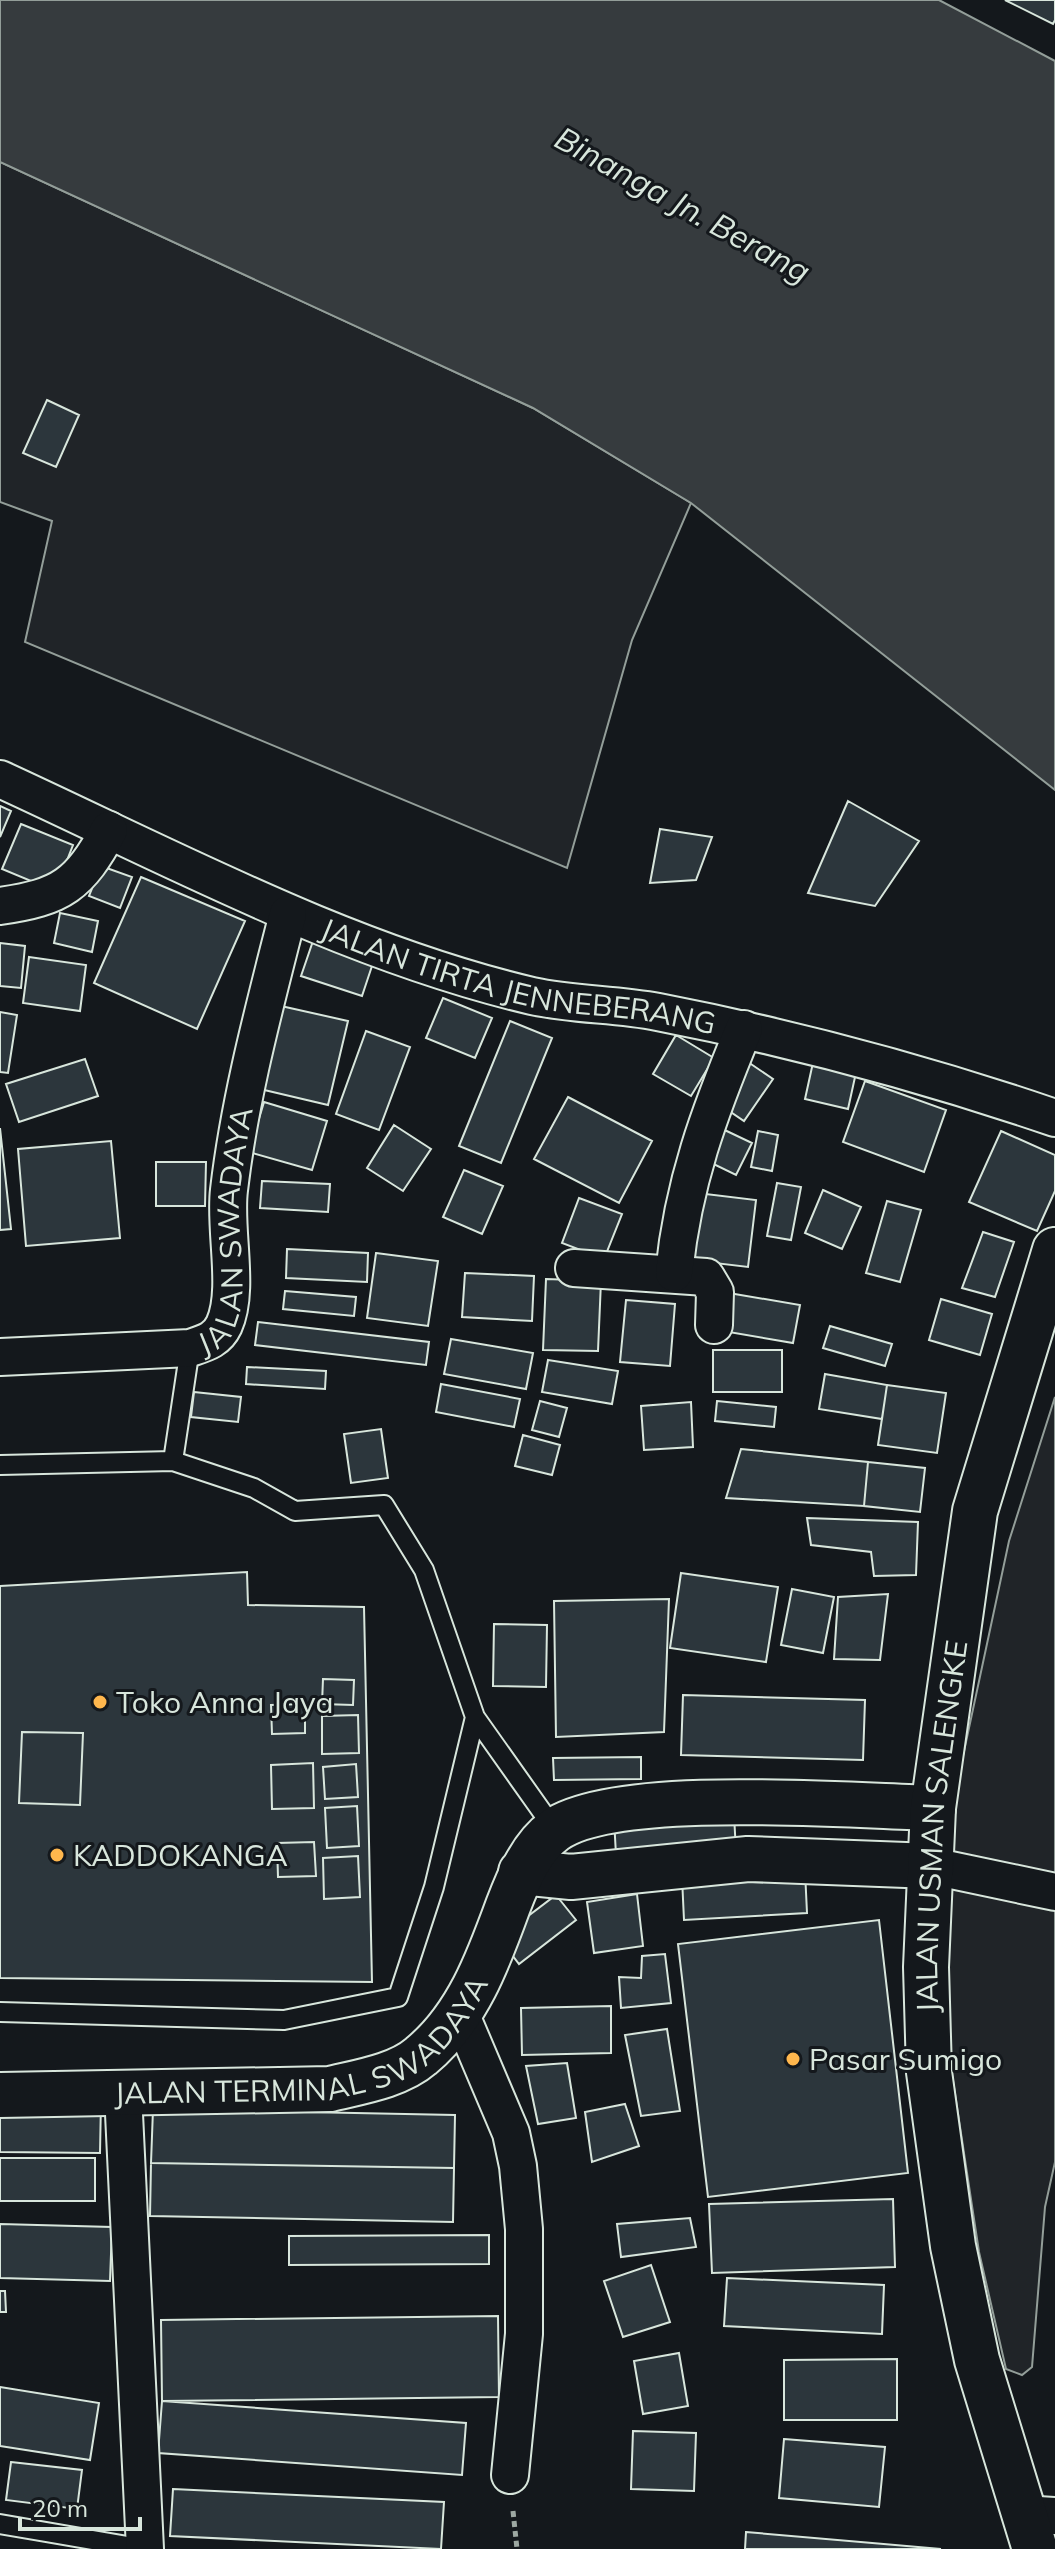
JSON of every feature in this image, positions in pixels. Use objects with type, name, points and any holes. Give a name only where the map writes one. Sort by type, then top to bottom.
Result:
[{"type":"main road","name":"JALAN USMAN SALENGKE","points":[[1043,2531],[977,2360],[938,2150],[929,2072],[926,1967],[933,1808],[975,1511],[1055,1250]]},
{"type":"main road","points":[[555,1830],[595,1815],[658,1805],[933,1808]]},
{"type":"main road","name":"JALAN TERMINAL SWADAYA","points":[[0,2095],[330,2089],[375,2078],[420,2058],[460,2013],[484,1967],[521,1872],[555,1830]]},
{"type":"main road","points":[[521,1872],[571,1877],[748,1859],[932,1866]]},
{"type":"street","name":"JALAN TIRTA JENNEBERANG","points":[[0,779],[288,914],[444,969],[533,996],[653,1011],[744,1029],[1055,1118]]},
{"type":"street","points":[[0,906],[55,895],[77,878],[95,857],[109,830]]},
{"type":"street","name":"JALAN SWADAYA","points":[[0,1357],[190,1348],[215,1339],[225,1323],[229,1296],[228,1193],[251,1059],[288,914]]},
{"type":"street","points":[[674,1273],[689,1174],[704,1124],[744,1029]]},
{"type":"street","points":[[574,1268],[706,1277],[712,1283],[714,1325]]},
{"type":"street","points":[[932,1866],[1055,1892]]},
{"type":"street","points":[[460,2013],[511,2133],[518,2166],[524,2229],[524,2334],[510,2475]]},
{"type":"street","points":[[123,2093],[145,2549]]},
{"type":"lane","points":[[173,1461],[190,1348]]},
{"type":"lane","points":[[0,1465],[173,1461],[254,1488],[295,1511],[384,1505],[424,1570],[475,1717],[555,1830],[571,1877]]},
{"type":"lane","points":[[0,2012],[284,2020],[398,1997],[434,1887],[475,1717]]},
{"type":"lane","points":[[0,2524],[145,2549]]},
{"type":"shaded area","points":[[0,162],[533,408],[691,503],[632,640],[567,868],[25,642],[52,521],[0,502]]},
{"type":"shaded area","points":[[1055,1397],[1055,2162],[1045,2207],[1032,2367],[1022,2375],[1006,2369],[979,2252],[935,1962],[948,1826],[1009,1541]]},
{"type":"water","name":"Binanga Jn. Berang","points":[[0,0],[939,0],[1055,61],[1055,790],[691,503],[533,408],[0,162]]},
{"type":"building","points":[[1005,0],[1055,0],[1055,20],[1053,24]]},
{"type":"building","points":[[47,400],[79,415],[56,467],[23,453]]},
{"type":"building","points":[[848,801],[919,841],[875,906],[808,893]]},
{"type":"building","points":[[0,806],[11,811],[0,837]]},
{"type":"building","points":[[21,824],[73,845],[55,891],[2,869]]},
{"type":"building","points":[[660,829],[712,837],[696,880],[650,883]]},
{"type":"building","points":[[101,866],[132,877],[120,908],[89,896]]},
{"type":"building","points":[[141,877],[245,921],[197,1029],[94,983]]},
{"type":"building","points":[[60,913],[98,921],[92,952],[54,943]]},
{"type":"building","points":[[313,941],[374,960],[362,996],[301,976]]},
{"type":"building","points":[[0,943],[25,946],[21,988],[0,986]]},
{"type":"building","points":[[29,957],[86,965],[80,1011],[23,1003]]},
{"type":"building","points":[[443,998],[492,1018],[475,1058],[426,1038]]},
{"type":"building","points":[[281,1006],[348,1021],[328,1105],[260,1089]]},
{"type":"building","points":[[0,1012],[17,1015],[8,1073],[0,1072]]},
{"type":"building","points":[[510,1021],[552,1038],[501,1163],[459,1146]]},
{"type":"building","points":[[366,1031],[410,1047],[379,1130],[336,1114]]},
{"type":"building","points":[[676,1035],[714,1058],[691,1096],[653,1074]]},
{"type":"building","points":[[814,1058],[857,1068],[848,1109],[805,1099]]},
{"type":"building","points":[[85,1059],[98,1096],[19,1122],[6,1084]]},
{"type":"building","points":[[745,1060],[773,1079],[744,1121],[716,1102]]},
{"type":"building","points":[[865,1081],[946,1110],[924,1172],[843,1142]]},
{"type":"building","points":[[568,1097],[652,1141],[619,1203],[534,1159]]},
{"type":"building","points":[[264,1102],[327,1121],[312,1170],[249,1152]]},
{"type":"building","points":[[712,1124],[752,1143],[736,1175],[697,1156]]},
{"type":"building","points":[[394,1125],[431,1149],[403,1191],[367,1168]]},
{"type":"building","points":[[0,1128],[11,1229],[0,1230]]},
{"type":"building","points":[[758,1131],[778,1135],[772,1171],[751,1167]]},
{"type":"building","points":[[1001,1131],[1055,1155],[1055,1191],[1037,1231],[969,1202]]},
{"type":"building","points":[[111,1141],[120,1238],[26,1246],[18,1149]]},
{"type":"building","points":[[156,1162],[206,1162],[205,1206],[156,1206]]},
{"type":"building","points":[[464,1170],[503,1186],[482,1234],[443,1217]]},
{"type":"building","points":[[262,1181],[330,1184],[328,1212],[260,1208]]},
{"type":"building","points":[[777,1183],[801,1187],[791,1240],[767,1236]]},
{"type":"building","points":[[823,1190],[861,1207],[842,1249],[805,1233]]},
{"type":"building","points":[[689,1192],[756,1200],[748,1267],[681,1259]]},
{"type":"building","points":[[579,1198],[622,1214],[604,1259],[562,1243]]},
{"type":"building","points":[[887,1201],[921,1210],[900,1282],[866,1273]]},
{"type":"building","points":[[983,1232],[1014,1242],[995,1297],[962,1288]]},
{"type":"building","points":[[287,1249],[368,1253],[367,1282],[286,1278]]},
{"type":"building","points":[[376,1253],[438,1261],[428,1326],[367,1318]]},
{"type":"building","points":[[465,1273],[534,1276],[532,1321],[462,1317]]},
{"type":"building","points":[[546,1279],[601,1281],[598,1351],[543,1350]]},
{"type":"building","points":[[285,1291],[356,1297],[354,1316],[283,1309]]},
{"type":"building","points":[[723,1292],[800,1305],[793,1343],[717,1330]]},
{"type":"building","points":[[941,1299],[992,1314],[980,1355],[929,1340]]},
{"type":"building","points":[[626,1300],[675,1304],[670,1366],[620,1362]]},
{"type":"building","points":[[258,1322],[429,1342],[426,1365],[255,1345]]},
{"type":"building","points":[[830,1326],[892,1344],[885,1366],[823,1348]]},
{"type":"building","points":[[451,1339],[533,1353],[526,1389],[444,1374]]},
{"type":"building","points":[[713,1350],[782,1350],[782,1392],[713,1392]]},
{"type":"building","points":[[548,1360],[618,1371],[612,1404],[542,1392]]},
{"type":"building","points":[[247,1367],[326,1371],[325,1389],[246,1384]]},
{"type":"building","points":[[825,1374],[887,1385],[882,1419],[819,1409]]},
{"type":"building","points":[[441,1384],[520,1399],[514,1427],[436,1412]]},
{"type":"building","points":[[887,1385],[946,1393],[937,1453],[878,1445]]},
{"type":"building","points":[[194,1392],[241,1397],[238,1422],[191,1417]]},
{"type":"building","points":[[540,1401],[567,1408],[559,1437],[532,1430]]},
{"type":"building","points":[[717,1401],[776,1407],[774,1427],[715,1421]]},
{"type":"building","points":[[691,1402],[693,1447],[644,1450],[641,1406]]},
{"type":"building","points":[[381,1429],[388,1478],[351,1483],[344,1434]]},
{"type":"building","points":[[523,1435],[560,1445],[552,1475],[515,1466]]},
{"type":"building","points":[[741,1449],[868,1462],[864,1506],[726,1498]]},
{"type":"building","points":[[868,1462],[925,1468],[920,1512],[864,1506]]},
{"type":"building","points":[[807,1518],[918,1522],[916,1575],[874,1576],[871,1552],[811,1545]]},
{"type":"building","points":[[247,1572],[248,1605],[364,1607],[372,1982],[0,1978],[0,1586]]},
{"type":"building","points":[[681,1573],[778,1587],[766,1662],[670,1648]]},
{"type":"building","points":[[792,1589],[834,1597],[823,1653],[781,1645]]},
{"type":"building","points":[[888,1594],[880,1660],[834,1659],[838,1597]]},
{"type":"building","points":[[669,1599],[664,1732],[556,1737],[554,1601]]},
{"type":"building","points":[[494,1624],[547,1625],[546,1687],[493,1686]]},
{"type":"building","points":[[323,1679],[354,1680],[353,1705],[322,1704]]},
{"type":"building","points":[[683,1695],[865,1700],[863,1760],[681,1755]]},
{"type":"building","points":[[305,1704],[305,1733],[272,1734],[271,1705]]},
{"type":"building","points":[[358,1715],[359,1753],[322,1754],[322,1716]]},
{"type":"building","points":[[22,1732],[83,1733],[80,1805],[19,1803]]},
{"type":"building","points":[[641,1757],[641,1779],[554,1780],[553,1758]]},
{"type":"building","points":[[313,1763],[314,1808],[272,1809],[271,1765]]},
{"type":"building","points":[[356,1764],[358,1797],[325,1799],[323,1767]]},
{"type":"building","points":[[357,1806],[359,1846],[327,1848],[325,1808]]},
{"type":"building","points":[[734,1815],[736,1851],[616,1855],[614,1819]]},
{"type":"building","points":[[314,1842],[316,1876],[278,1877],[277,1843]]},
{"type":"building","points":[[358,1856],[360,1897],[324,1899],[323,1858]]},
{"type":"building","points":[[805,1871],[807,1913],[684,1920],[682,1878]]},
{"type":"building","points":[[637,1894],[643,1946],[594,1953],[587,1902]]},
{"type":"building","points":[[556,1895],[576,1920],[519,1964],[499,1938]]},
{"type":"building","name":"Pasar Sumigo","points":[[879,1920],[908,2173],[708,2197],[678,1944]]},
{"type":"building","points":[[665,1954],[671,2003],[621,2008],[619,1977],[641,1978],[642,1956]]},
{"type":"building","points":[[611,2006],[611,2053],[522,2055],[521,2008]]},
{"type":"building","points":[[667,2029],[680,2111],[641,2116],[625,2035]]},
{"type":"building","points":[[567,2063],[576,2118],[538,2124],[526,2066]]},
{"type":"building","points":[[0,2099],[101,2100],[100,2153],[0,2152]]},
{"type":"building","points":[[625,2104],[639,2146],[592,2162],[585,2112]]},
{"type":"building","points":[[153,2109],[455,2115],[454,2168],[151,2163]]},
{"type":"building","points":[[0,2158],[95,2158],[95,2201],[0,2201]]},
{"type":"building","points":[[151,2163],[454,2168],[453,2222],[150,2216]]},
{"type":"building","points":[[893,2199],[895,2267],[712,2273],[709,2204]]},
{"type":"building","points":[[690,2218],[696,2247],[621,2257],[617,2224]]},
{"type":"building","points":[[0,2224],[112,2227],[110,2281],[0,2278]]},
{"type":"building","points":[[489,2235],[489,2264],[289,2265],[289,2236]]},
{"type":"building","points":[[651,2265],[670,2322],[623,2337],[604,2281]]},
{"type":"building","points":[[727,2278],[884,2285],[882,2334],[724,2326]]},
{"type":"building","points":[[0,2291],[5,2291],[6,2312],[0,2312]]},
{"type":"building","points":[[498,2316],[499,2397],[162,2401],[161,2320]]},
{"type":"building","points":[[679,2353],[688,2406],[643,2414],[634,2361]]},
{"type":"building","points":[[897,2359],[897,2420],[784,2420],[784,2360]]},
{"type":"building","points":[[0,2387],[99,2403],[90,2460],[0,2446]]},
{"type":"building","points":[[162,2401],[466,2423],[462,2475],[158,2453]]},
{"type":"building","points":[[633,2431],[696,2433],[694,2491],[631,2489]]},
{"type":"building","points":[[784,2439],[885,2447],[879,2507],[779,2498]]},
{"type":"building","points":[[11,2462],[82,2470],[77,2509],[6,2500]]},
{"type":"building","points":[[173,2489],[444,2502],[441,2549],[170,2536]]},
{"type":"building","points":[[746,2532],[941,2549],[745,2549]]},
{"type":"place","name":"Toko Anna Jaya","points":[[100,1702]]},
{"type":"place","name":"KADDOKANGA","points":[[57,1855]]},
{"type":"place","name":"Pasar Sumigo","points":[[793,2059]]}]
